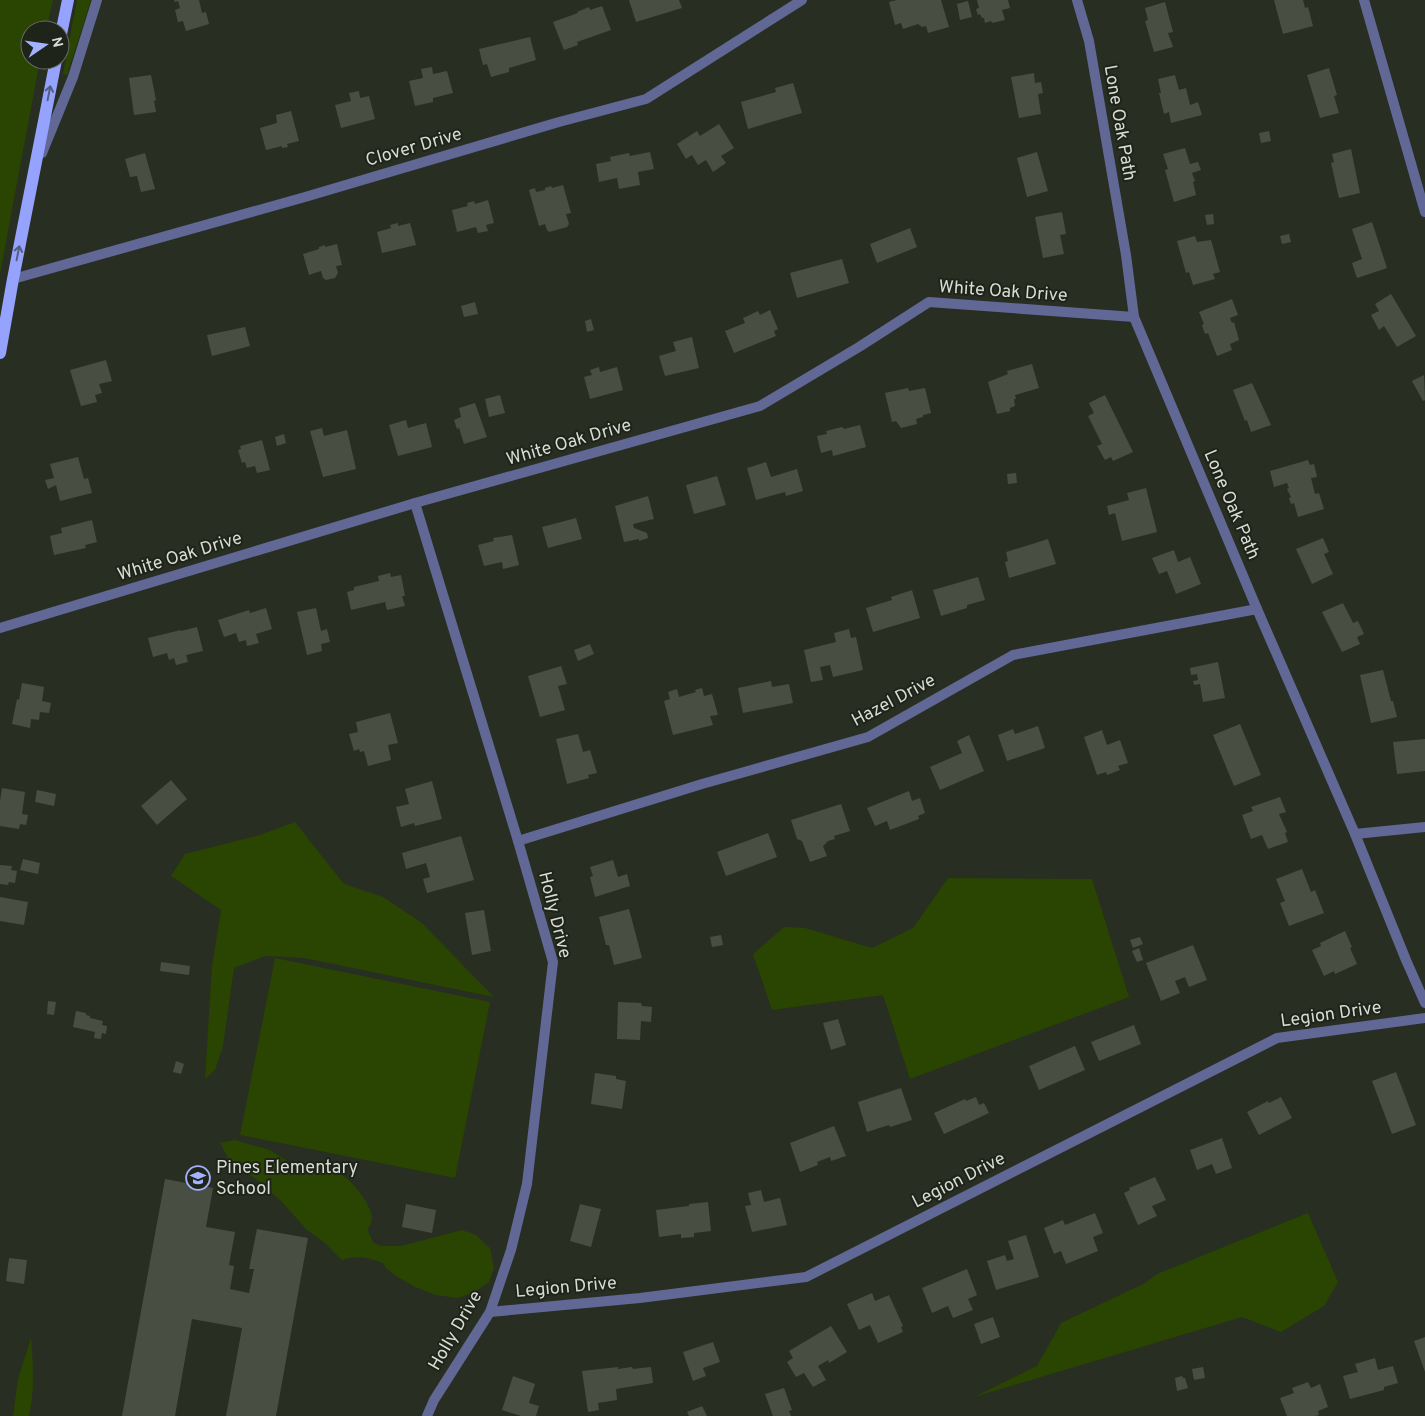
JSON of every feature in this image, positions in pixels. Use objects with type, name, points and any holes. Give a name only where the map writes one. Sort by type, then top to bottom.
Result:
[{"type":"main road","points":[[64,20],[68,0]]},
{"type":"main road","points":[[0,353],[54,70]]},
{"type":"street","points":[[33,175],[74,76],[96,0]]},
{"type":"street","name":"Clover Drive","points":[[13,279],[559,122],[646,99],[802,0]]},
{"type":"street","name":"Lone Oak Path","points":[[1077,0],[1089,40],[1126,256],[1134,317],[1257,609],[1355,834],[1425,1003]]},
{"type":"street","points":[[1364,0],[1425,212]]},
{"type":"street","name":"White Oak Drive","points":[[0,628],[415,503],[760,406],[859,347],[929,302],[1134,317]]},
{"type":"street","name":"Holly Drive","points":[[415,503],[553,962],[527,1184],[510,1250],[490,1312],[434,1400],[427,1416]]},
{"type":"street","name":"Hazel Drive","points":[[518,841],[702,784],[868,737],[1013,655],[1257,609]]},
{"type":"street","points":[[1355,834],[1425,827]]},
{"type":"street","name":"Legion Drive","points":[[490,1312],[640,1298],[806,1277],[1277,1038],[1425,1018]]},
{"type":"green space","points":[[0,0],[53,0],[48,20],[20,20],[20,70],[38,70],[0,274]]},
{"type":"green space","points":[[77,0],[91,0],[70,66],[70,37]]},
{"type":"green space","points":[[64,70],[69,70],[67,75],[63,74]]},
{"type":"green space","points":[[295,822],[344,884],[383,897],[422,923],[494,997],[304,958],[265,956],[234,968],[223,1046],[215,1070],[205,1079],[212,966],[221,910],[171,876],[185,854],[260,835]]},
{"type":"green space","points":[[948,878],[1092,879],[1129,997],[910,1079],[883,995],[772,1010],[753,954],[784,927],[805,928],[872,948],[913,928]]},
{"type":"green space","points":[[275,958],[490,1002],[455,1178],[240,1135]]},
{"type":"green space","points":[[235,1140],[270,1150],[308,1174],[328,1172],[345,1177],[369,1207],[372,1219],[368,1230],[373,1242],[380,1246],[401,1246],[462,1230],[476,1235],[490,1248],[494,1268],[489,1282],[473,1293],[457,1298],[436,1295],[415,1287],[396,1276],[383,1263],[378,1261],[358,1257],[342,1260],[326,1244],[306,1229],[281,1201],[256,1179],[229,1160],[220,1143]]},
{"type":"green space","points":[[1308,1213],[1338,1282],[1324,1306],[1281,1332],[1242,1317],[974,1397],[1037,1366],[1061,1323],[1145,1283],[1157,1274]]},
{"type":"green space","points":[[31,1338],[33,1387],[29,1416],[13,1416],[18,1379]]},
{"type":"building","points":[[174,0],[199,0],[202,13],[206,12],[209,24],[186,31],[183,21],[178,22],[175,10],[180,8],[178,1],[175,2]]},
{"type":"building","points":[[629,0],[679,0],[682,8],[636,22]]},
{"type":"building","points":[[897,0],[941,0],[949,27],[928,33],[926,26],[922,27],[918,24],[903,29],[901,23],[895,25],[889,2]]},
{"type":"building","points":[[977,0],[1008,0],[1010,8],[1002,10],[1005,20],[985,23],[984,18],[980,14],[978,15],[976,9],[979,8]]},
{"type":"building","points":[[1274,0],[1303,0],[1305,8],[1308,7],[1313,26],[1283,34]]},
{"type":"building","points":[[968,1],[972,17],[960,20],[957,4]]},
{"type":"building","points":[[1165,2],[1173,32],[1168,33],[1173,47],[1154,52],[1145,21],[1148,20],[1145,8]]},
{"type":"building","points":[[602,6],[611,30],[577,42],[578,45],[564,50],[553,22],[589,7],[590,10]]},
{"type":"building","points":[[530,37],[536,60],[509,68],[509,72],[491,77],[487,64],[483,65],[479,49]]},
{"type":"building","points":[[432,67],[433,74],[447,71],[453,93],[433,98],[433,102],[415,106],[409,81],[423,78],[421,69]]},
{"type":"building","points":[[1329,68],[1337,95],[1334,96],[1339,113],[1320,118],[1307,75]]},
{"type":"building","points":[[1034,73],[1035,83],[1041,82],[1043,93],[1038,94],[1041,114],[1019,118],[1011,77]]},
{"type":"building","points":[[151,75],[156,100],[154,101],[156,112],[134,115],[129,78]]},
{"type":"building","points":[[1175,75],[1179,90],[1186,88],[1190,105],[1198,102],[1202,115],[1171,123],[1169,112],[1164,114],[1158,79]]},
{"type":"building","points":[[793,83],[802,113],[748,129],[741,102],[776,92],[775,88]]},
{"type":"building","points":[[359,91],[360,98],[369,96],[375,119],[341,128],[335,105],[351,101],[349,93]]},
{"type":"building","points":[[291,111],[299,141],[287,144],[288,147],[282,148],[282,146],[266,150],[260,128],[277,123],[276,115]]},
{"type":"building","points":[[719,124],[734,148],[721,156],[726,163],[713,172],[706,160],[698,165],[692,155],[686,159],[677,144],[697,131],[700,136]]},
{"type":"building","points":[[1269,131],[1271,141],[1261,143],[1259,133]]},
{"type":"building","points":[[1185,148],[1190,164],[1198,162],[1201,170],[1192,173],[1195,181],[1193,182],[1196,195],[1174,202],[1165,170],[1168,169],[1163,154]]},
{"type":"building","points":[[1351,149],[1360,193],[1339,198],[1331,163],[1334,162],[1332,154]]},
{"type":"building","points":[[650,152],[654,169],[638,172],[640,185],[619,189],[617,178],[599,182],[596,164],[611,161],[610,157],[629,153],[630,156]]},
{"type":"building","points":[[1037,152],[1048,191],[1027,197],[1017,158]]},
{"type":"building","points":[[145,153],[155,189],[141,192],[137,176],[130,177],[125,159]]},
{"type":"building","points":[[563,185],[571,213],[566,214],[569,224],[567,227],[549,232],[545,224],[539,226],[529,190],[535,188],[536,192],[551,186],[552,188]]},
{"type":"building","points":[[488,200],[494,223],[486,225],[488,231],[478,233],[476,227],[457,232],[452,210],[468,206],[467,203],[474,201],[475,204]]},
{"type":"building","points":[[1062,212],[1066,234],[1060,235],[1064,254],[1043,258],[1035,217]]},
{"type":"building","points":[[1213,214],[1214,224],[1207,225],[1205,215]]},
{"type":"building","points":[[1372,222],[1387,268],[1357,278],[1352,263],[1362,259],[1352,229]]},
{"type":"building","points":[[398,223],[398,226],[410,223],[416,245],[382,253],[377,232],[391,228],[390,225]]},
{"type":"building","points":[[910,228],[917,247],[877,263],[870,244]]},
{"type":"building","points":[[1289,234],[1291,242],[1282,244],[1280,236]]},
{"type":"building","points":[[1195,236],[1197,242],[1211,240],[1220,272],[1213,274],[1215,279],[1193,285],[1189,272],[1186,273],[1177,241]]},
{"type":"building","points":[[337,244],[342,265],[336,266],[338,273],[335,278],[326,280],[323,278],[321,271],[309,275],[303,254],[325,245],[325,247]]},
{"type":"building","points":[[842,259],[849,283],[797,298],[790,273]]},
{"type":"building","points":[[1391,294],[1416,336],[1397,347],[1384,326],[1379,330],[1371,315],[1379,311],[1375,304]]},
{"type":"building","points":[[1232,299],[1238,315],[1230,318],[1232,323],[1234,322],[1239,340],[1230,344],[1232,350],[1217,356],[1208,333],[1205,334],[1202,325],[1204,324],[1199,312]]},
{"type":"building","points":[[475,302],[478,314],[464,317],[461,306]]},
{"type":"building","points":[[770,310],[778,329],[774,331],[776,336],[734,353],[725,331],[745,323],[743,318],[758,311],[760,315]]},
{"type":"building","points":[[591,319],[594,330],[587,332],[585,321]]},
{"type":"building","points":[[245,327],[250,346],[212,356],[207,335]]},
{"type":"building","points":[[692,337],[699,368],[665,376],[659,356],[676,351],[673,342]]},
{"type":"building","points":[[106,360],[112,381],[99,384],[102,393],[95,395],[97,402],[81,406],[70,370]]},
{"type":"building","points":[[1032,364],[1039,388],[1015,395],[1015,406],[1010,408],[1010,411],[997,414],[988,382],[1008,374],[1007,371]]},
{"type":"building","points":[[599,367],[600,372],[617,367],[623,390],[590,399],[584,377],[592,375],[590,370]]},
{"type":"building","points":[[1424,375],[1425,400],[1423,401],[1412,381]]},
{"type":"building","points":[[1252,383],[1271,425],[1251,432],[1233,390]]},
{"type":"building","points":[[908,388],[909,391],[925,388],[931,413],[916,419],[917,424],[901,428],[896,421],[892,422],[885,393]]},
{"type":"building","points":[[500,395],[505,413],[489,417],[485,399]]},
{"type":"building","points":[[1105,395],[1133,452],[1113,461],[1111,457],[1105,460],[1097,446],[1102,444],[1088,416],[1094,413],[1089,403]]},
{"type":"building","points":[[475,403],[487,437],[464,444],[459,428],[457,429],[454,420],[461,417],[459,408]]},
{"type":"building","points":[[406,420],[408,428],[426,423],[432,447],[398,456],[389,425]]},
{"type":"building","points":[[860,425],[866,447],[833,456],[832,450],[821,453],[817,436],[827,434],[826,431]]},
{"type":"building","points":[[322,428],[324,436],[347,430],[356,469],[323,477],[310,431]]},
{"type":"building","points":[[284,434],[286,443],[277,446],[275,437]]},
{"type":"building","points":[[262,440],[270,470],[257,473],[255,466],[247,468],[245,462],[242,463],[238,450],[241,449],[240,446]]},
{"type":"building","points":[[78,457],[84,479],[88,478],[92,493],[60,501],[56,485],[48,489],[45,480],[54,478],[50,464]]},
{"type":"building","points":[[1308,460],[1310,465],[1314,464],[1317,477],[1311,478],[1315,494],[1319,493],[1324,509],[1298,517],[1294,503],[1291,504],[1289,498],[1291,497],[1287,489],[1289,488],[1287,483],[1274,487],[1270,471]]},
{"type":"building","points":[[766,462],[771,477],[797,469],[803,491],[786,496],[785,492],[756,500],[747,468]]},
{"type":"building","points":[[1016,473],[1017,483],[1008,484],[1007,474]]},
{"type":"building","points":[[717,476],[726,505],[694,514],[686,485]]},
{"type":"building","points":[[1146,488],[1157,532],[1122,541],[1115,513],[1109,515],[1107,506],[1129,500],[1127,493]]},
{"type":"building","points":[[648,496],[654,519],[633,524],[634,528],[647,533],[648,538],[624,542],[615,506]]},
{"type":"building","points":[[576,518],[582,539],[548,548],[542,527]]},
{"type":"building","points":[[92,520],[97,542],[85,545],[86,548],[54,555],[50,536],[62,533],[61,528]]},
{"type":"building","points":[[512,535],[519,565],[503,569],[502,562],[484,566],[478,545],[494,541],[493,538]]},
{"type":"building","points":[[1323,538],[1329,552],[1324,554],[1333,574],[1312,584],[1296,549]]},
{"type":"building","points":[[1048,539],[1056,564],[1009,578],[1005,562],[1008,561],[1006,552]]},
{"type":"building","points":[[1174,550],[1178,562],[1190,557],[1201,584],[1176,594],[1167,571],[1159,574],[1152,558]]},
{"type":"building","points":[[390,573],[391,577],[401,575],[405,596],[402,596],[405,606],[387,610],[385,602],[351,610],[347,592],[354,590],[354,587],[379,581],[378,576]]},
{"type":"building","points":[[978,577],[985,600],[941,616],[933,590]]},
{"type":"building","points":[[912,590],[920,618],[873,632],[866,608],[892,600],[891,597]]},
{"type":"building","points":[[1343,603],[1353,623],[1358,621],[1364,634],[1357,637],[1360,644],[1342,652],[1322,612]]},
{"type":"building","points":[[266,608],[272,629],[256,634],[259,643],[247,646],[246,640],[239,642],[236,633],[224,637],[218,620],[249,610],[250,613]]},
{"type":"building","points":[[316,608],[321,631],[327,629],[330,642],[321,644],[322,651],[307,655],[297,612]]},
{"type":"building","points":[[197,627],[203,651],[186,655],[188,662],[176,665],[174,658],[169,660],[167,653],[153,657],[148,638]]},
{"type":"building","points":[[849,629],[851,638],[856,637],[863,670],[833,677],[830,665],[820,667],[823,680],[811,682],[804,650],[836,642],[834,633]]},
{"type":"building","points":[[590,644],[594,654],[578,661],[574,650]]},
{"type":"building","points":[[1218,662],[1225,698],[1203,702],[1200,684],[1194,685],[1193,681],[1198,680],[1197,674],[1191,675],[1190,668]]},
{"type":"building","points":[[561,666],[567,684],[558,686],[565,710],[540,717],[528,676]]},
{"type":"building","points":[[1383,670],[1397,717],[1371,723],[1360,675]]},
{"type":"building","points":[[771,681],[772,687],[789,684],[793,703],[743,713],[738,688]]},
{"type":"building","points":[[22,683],[44,687],[42,701],[51,703],[49,713],[40,712],[39,720],[31,719],[30,728],[12,724]]},
{"type":"building","points":[[702,688],[704,696],[712,694],[718,715],[710,716],[713,725],[673,735],[664,701],[670,699],[668,692],[677,689],[679,697],[696,692],[695,690]]},
{"type":"building","points":[[390,713],[398,743],[388,745],[391,760],[368,766],[364,751],[360,752],[359,749],[354,751],[349,734],[358,732],[356,722]]},
{"type":"building","points":[[1240,724],[1261,775],[1234,786],[1213,735]]},
{"type":"building","points":[[1038,726],[1045,748],[1007,761],[998,735],[1013,729],[1015,734]]},
{"type":"building","points":[[1102,730],[1107,745],[1120,740],[1128,763],[1118,766],[1120,770],[1107,775],[1106,772],[1097,775],[1084,737]]},
{"type":"building","points":[[578,734],[583,752],[590,750],[597,773],[588,775],[589,778],[567,784],[556,739]]},
{"type":"building","points":[[969,735],[984,771],[940,790],[930,767],[962,753],[957,741]]},
{"type":"building","points":[[1425,739],[1425,771],[1397,774],[1393,742]]},
{"type":"building","points":[[171,780],[187,799],[157,825],[141,806]]},
{"type":"building","points":[[432,781],[442,819],[415,826],[414,823],[401,827],[396,807],[409,804],[405,789]]},
{"type":"building","points":[[2,788],[25,792],[22,814],[28,815],[26,825],[20,824],[19,829],[0,826]]},
{"type":"building","points":[[37,790],[56,794],[54,806],[35,802]]},
{"type":"building","points":[[909,791],[912,801],[920,798],[925,813],[918,816],[919,819],[890,830],[887,821],[875,826],[867,808]]},
{"type":"building","points":[[1280,797],[1286,812],[1279,814],[1287,832],[1285,833],[1288,842],[1268,849],[1262,835],[1251,839],[1242,815],[1253,811],[1251,807]]},
{"type":"building","points":[[841,804],[850,831],[834,836],[835,839],[828,841],[823,846],[827,856],[810,862],[802,841],[797,839],[791,820]]},
{"type":"building","points":[[768,833],[777,857],[726,876],[717,852]]},
{"type":"building","points":[[461,836],[474,880],[427,893],[423,879],[430,877],[426,863],[406,869],[402,853]]},
{"type":"building","points":[[23,859],[40,863],[38,874],[20,870]]},
{"type":"building","points":[[613,860],[618,877],[627,874],[630,886],[595,897],[590,877],[593,876],[590,867]]},
{"type":"building","points":[[0,865],[12,866],[11,870],[17,871],[15,883],[9,882],[8,885],[0,884]]},
{"type":"building","points":[[1302,869],[1311,892],[1315,890],[1324,913],[1289,926],[1280,903],[1285,901],[1276,879]]},
{"type":"building","points":[[0,897],[28,902],[24,925],[0,921]]},
{"type":"building","points":[[629,909],[642,958],[614,965],[609,945],[606,945],[599,917]]},
{"type":"building","points":[[484,910],[491,951],[472,955],[465,913]]},
{"type":"building","points":[[1345,931],[1357,964],[1335,974],[1334,971],[1324,976],[1312,950],[1321,946],[1320,943]]},
{"type":"building","points":[[721,935],[723,945],[712,947],[710,937]]},
{"type":"building","points":[[1140,937],[1143,944],[1133,948],[1130,940]]},
{"type":"building","points":[[1193,945],[1207,980],[1189,987],[1185,977],[1175,981],[1180,993],[1161,1001],[1146,963]]},
{"type":"building","points":[[1139,948],[1143,960],[1137,962],[1132,951]]},
{"type":"building","points":[[161,962],[190,966],[189,975],[160,971]]},
{"type":"building","points":[[48,1001],[56,1002],[54,1015],[47,1014]]},
{"type":"building","points":[[618,1002],[641,1003],[642,1006],[652,1007],[651,1022],[641,1021],[640,1040],[617,1039]]},
{"type":"building","points":[[76,1011],[86,1013],[90,1018],[103,1021],[102,1025],[107,1026],[106,1034],[102,1033],[101,1039],[94,1038],[95,1032],[73,1027]]},
{"type":"building","points":[[838,1019],[846,1045],[831,1050],[823,1023]]},
{"type":"building","points":[[1134,1025],[1141,1044],[1099,1061],[1091,1042]]},
{"type":"building","points":[[1075,1046],[1085,1070],[1039,1090],[1029,1066]]},
{"type":"building","points":[[176,1061],[184,1064],[181,1074],[173,1072]]},
{"type":"building","points":[[1396,1072],[1416,1125],[1392,1134],[1372,1081]]},
{"type":"building","points":[[595,1073],[616,1076],[616,1079],[626,1081],[622,1109],[591,1104]]},
{"type":"building","points":[[901,1088],[912,1120],[867,1132],[858,1102]]},
{"type":"building","points":[[976,1097],[979,1105],[984,1103],[989,1113],[944,1134],[934,1113],[965,1099],[966,1101]]},
{"type":"building","points":[[1281,1097],[1292,1118],[1259,1135],[1247,1112],[1268,1101],[1269,1103]]},
{"type":"building","points":[[834,1126],[846,1156],[831,1161],[830,1157],[817,1162],[818,1165],[800,1172],[790,1143]]},
{"type":"building","points":[[1222,1138],[1232,1168],[1216,1174],[1212,1164],[1197,1170],[1190,1150]]},
{"type":"building","points":[[1155,1177],[1166,1200],[1152,1206],[1157,1216],[1138,1225],[1124,1193],[1130,1190],[1129,1188]]},
{"type":"building","points":[[165,1179],[213,1188],[206,1227],[235,1232],[229,1265],[234,1266],[230,1289],[249,1293],[254,1269],[249,1269],[257,1229],[308,1238],[276,1416],[226,1416],[242,1328],[192,1319],[175,1416],[122,1416]]},
{"type":"building","points":[[761,1190],[764,1202],[780,1198],[787,1225],[752,1232],[745,1206],[751,1205],[748,1193]]},
{"type":"building","points":[[708,1202],[711,1231],[694,1233],[694,1237],[681,1238],[681,1234],[659,1237],[656,1210]]},
{"type":"building","points":[[406,1204],[436,1210],[432,1233],[402,1227]]},
{"type":"building","points":[[580,1204],[601,1209],[591,1247],[570,1241]]},
{"type":"building","points":[[1095,1213],[1103,1233],[1093,1237],[1098,1251],[1066,1264],[1061,1251],[1054,1254],[1044,1228],[1063,1220],[1065,1225]]},
{"type":"building","points":[[1026,1235],[1039,1277],[996,1290],[987,1261],[1005,1255],[1007,1261],[1014,1259],[1008,1241]]},
{"type":"building","points":[[9,1258],[27,1260],[24,1284],[6,1281]]},
{"type":"building","points":[[967,1269],[977,1295],[968,1299],[973,1310],[953,1318],[948,1306],[932,1313],[922,1288]]},
{"type":"building","points":[[872,1293],[875,1301],[889,1295],[903,1326],[901,1327],[903,1332],[878,1343],[870,1325],[859,1330],[847,1304]]},
{"type":"building","points":[[993,1317],[1000,1337],[981,1344],[974,1324]]},
{"type":"building","points":[[831,1326],[847,1352],[829,1363],[828,1360],[818,1366],[826,1380],[813,1387],[804,1373],[796,1377],[787,1362],[793,1358],[789,1351]]},
{"type":"building","points":[[1425,1337],[1425,1372],[1414,1341]]},
{"type":"building","points":[[713,1342],[720,1362],[703,1368],[706,1376],[693,1381],[683,1352]]},
{"type":"building","points":[[1375,1358],[1378,1370],[1393,1366],[1398,1383],[1384,1387],[1384,1390],[1350,1399],[1343,1376],[1358,1372],[1355,1364]]},
{"type":"building","points":[[618,1367],[618,1369],[632,1367],[633,1369],[651,1367],[653,1383],[616,1389],[617,1400],[598,1403],[599,1410],[588,1412],[582,1371]]},
{"type":"building","points":[[1203,1367],[1205,1378],[1194,1380],[1192,1369]]},
{"type":"building","points":[[513,1376],[535,1384],[529,1403],[539,1406],[536,1416],[521,1416],[502,1410]]},
{"type":"building","points":[[1182,1376],[1185,1378],[1188,1388],[1177,1391],[1175,1378]]},
{"type":"building","points":[[1308,1382],[1311,1388],[1320,1384],[1328,1407],[1318,1411],[1319,1415],[1315,1416],[1287,1416],[1280,1398],[1294,1393],[1292,1388]]},
{"type":"building","points":[[784,1388],[792,1410],[789,1411],[791,1416],[773,1416],[765,1394]]},
{"type":"building","points":[[702,1406],[707,1416],[689,1416],[687,1412]]},
{"type":"place","name":"Pines Elementary School","points":[[198,1178]]}]
